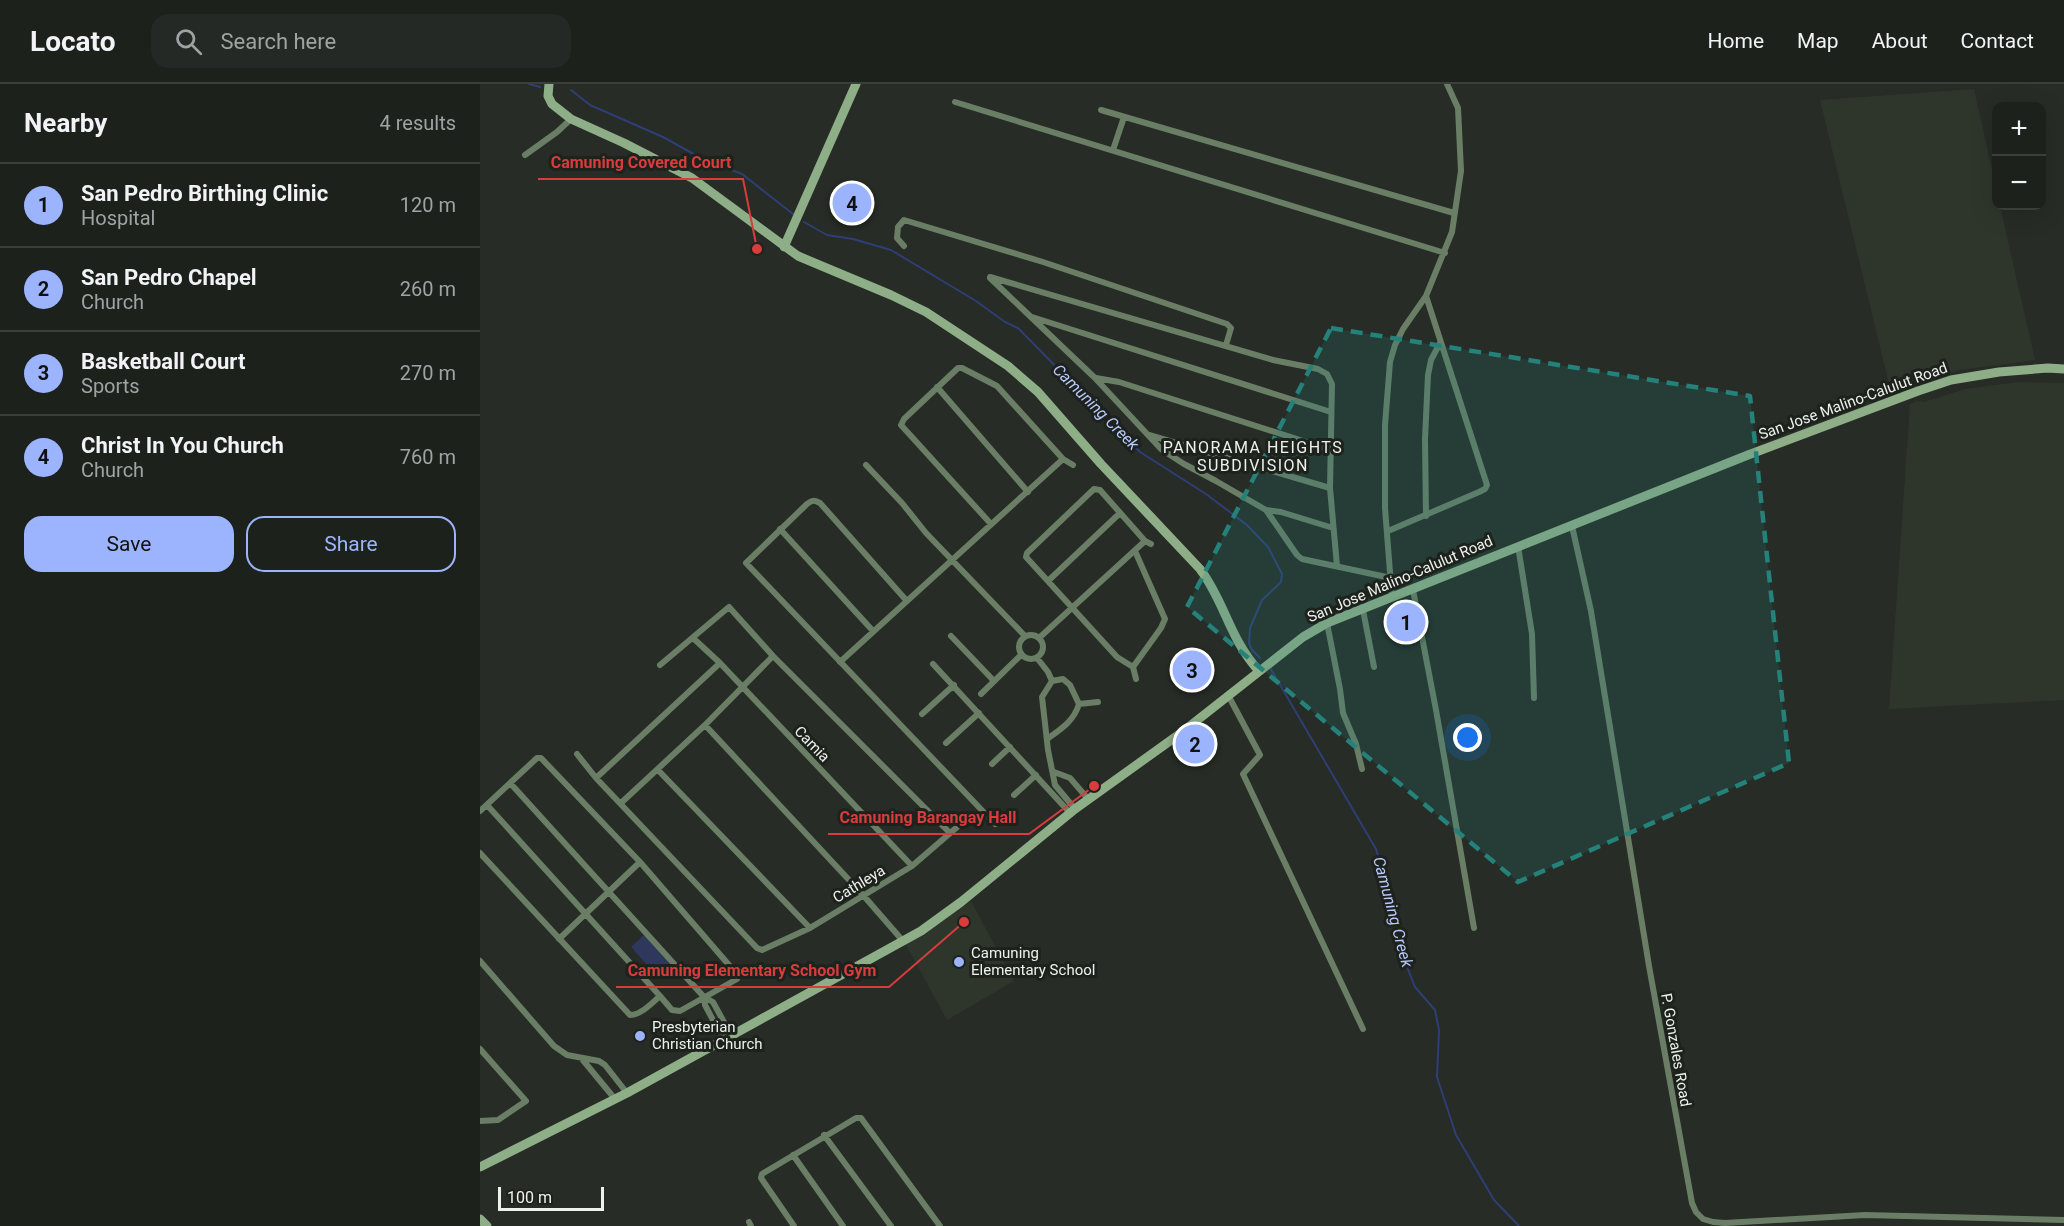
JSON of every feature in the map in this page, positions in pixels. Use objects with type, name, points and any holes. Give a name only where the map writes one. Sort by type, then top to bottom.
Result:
[{"type":"main road","points":[[549,84],[548,96],[552,104],[571,120],[624,143],[692,178],[784,247],[809,261],[926,312],[1008,366],[1028,382],[1200,569],[1210,582],[1242,650],[1259,671]]},
{"type":"main road","points":[[784,247],[856,84]]},
{"type":"main road","name":"San Jose Malino-Calulut Road","points":[[480,1167],[627,1093],[903,941],[946,913],[1073,812],[1181,733],[1303,637],[1327,624],[1853,414],[1940,384],[1999,372],[2064,369]]},
{"type":"main road","points":[[480,1219],[487,1226]]},
{"type":"street","points":[[1392,598],[1385,508],[1385,425],[1390,362],[1403,328],[1426,296],[1452,232],[1461,171],[1458,108],[1447,84]]},
{"type":"street","points":[[955,102],[1445,253]]},
{"type":"street","points":[[1101,110],[1454,213]]},
{"type":"street","points":[[1113,150],[1124,117]]},
{"type":"street","points":[[525,155],[571,120]]},
{"type":"street","points":[[904,246],[897,238],[898,227],[904,220],[1043,262],[1227,324],[1231,328],[1231,333],[1226,345]]},
{"type":"street","points":[[1333,528],[1281,512],[1266,510],[1161,449],[1095,378],[990,277],[1273,360],[1318,369],[1327,374],[1332,384],[1330,488],[1337,566]]},
{"type":"street","points":[[1388,531],[1485,489],[1486,485],[1426,296]]},
{"type":"street","points":[[1032,317],[1331,412]]},
{"type":"street","points":[[1426,516],[1425,439],[1428,375],[1431,360],[1440,343]]},
{"type":"street","points":[[991,524],[901,425],[904,419],[959,368],[992,382],[1063,459],[1073,465]]},
{"type":"street","points":[[1095,378],[1119,382],[1331,450]]},
{"type":"street","points":[[937,387],[1028,492]]},
{"type":"street","points":[[1147,434],[1330,488]]},
{"type":"street","points":[[840,662],[1063,459]]},
{"type":"street","points":[[866,465],[902,503],[926,533],[1024,635]]},
{"type":"street","points":[[1039,638],[1073,608],[1135,551],[1148,543],[1100,490],[1094,489],[1027,553],[1026,559],[1048,581],[1073,608],[1117,657],[1133,667],[1136,679]]},
{"type":"street","points":[[906,600],[820,503],[811,501],[746,563],[994,824]]},
{"type":"street","points":[[1266,510],[1302,559],[1391,578]]},
{"type":"street","points":[[1048,581],[1120,513]]},
{"type":"street","name":"P. Gonzales Road","points":[[1572,526],[1591,611],[1683,1161],[1696,1212],[1707,1221],[1725,1223],[1865,1215],[2064,1220]]},
{"type":"street","points":[[780,529],[873,631]]},
{"type":"street","points":[[1518,546],[1532,634],[1534,698]]},
{"type":"street","points":[[1133,667],[1165,620],[1135,551]]},
{"type":"street","points":[[1413,590],[1474,928]]},
{"type":"street","points":[[660,665],[729,607],[774,656],[949,832]]},
{"type":"street","points":[[1363,610],[1374,668]]},
{"type":"street","points":[[1327,624],[1340,689],[1342,713],[1356,744],[1362,769]]},
{"type":"street","points":[[1024,635],[1033,634],[1039,638],[1043,648],[1037,658]]},
{"type":"street","points":[[1024,635],[1018,649],[1021,655],[1027,658],[1037,658]]},
{"type":"street","points":[[951,636],[994,681]]},
{"type":"street","name":"Camia","points":[[693,638],[720,663],[912,866]]},
{"type":"street","points":[[981,694],[1021,655]]},
{"type":"street","points":[[577,754],[596,778],[621,803],[705,725],[774,656]]},
{"type":"street","points":[[1037,658],[1052,681]]},
{"type":"street","points":[[596,778],[720,663]]},
{"type":"street","points":[[933,664],[1073,812]]},
{"type":"street","points":[[1047,739],[1071,722],[1077,712],[1079,704],[1070,684],[1063,679],[1052,681],[1042,697],[1048,750],[1055,784],[1073,812]]},
{"type":"street","points":[[922,714],[954,685]]},
{"type":"street","points":[[1228,695],[1260,754],[1243,774],[1363,1029]]},
{"type":"street","points":[[1079,704],[1098,702]]},
{"type":"street","points":[[946,743],[978,713]]},
{"type":"street","points":[[705,725],[903,941]]},
{"type":"street","points":[[992,764],[1010,747]]},
{"type":"street","points":[[480,811],[537,758],[541,758],[640,862],[737,974],[737,979],[680,1011],[672,1010],[487,805]]},
{"type":"street","points":[[658,770],[810,928]]},
{"type":"street","points":[[1054,772],[1070,778],[1089,800]]},
{"type":"street","points":[[1014,795],[1036,775]]},
{"type":"street","points":[[511,784],[704,997],[713,1002],[721,1015],[727,1037]]},
{"type":"street","name":"Cathleya","points":[[621,803],[758,948],[765,950],[810,928],[912,866],[963,822]]},
{"type":"street","points":[[480,853],[630,1015],[639,1012],[660,996]]},
{"type":"street","points":[[559,939],[640,862]]},
{"type":"street","points":[[481,965],[554,1046],[567,1055],[599,1061],[627,1093]]},
{"type":"street","points":[[704,997],[705,1005],[713,1020],[727,1037]]},
{"type":"street","points":[[713,1020],[721,1015]]},
{"type":"street","points":[[480,1049],[526,1101],[498,1119],[480,1121]]},
{"type":"street","points":[[582,1059],[615,1099]]},
{"type":"street","points":[[603,1084],[613,1076]]},
{"type":"street","points":[[794,1226],[760,1176],[824,1135],[856,1118],[861,1118],[940,1226]]},
{"type":"street","points":[[824,1135],[891,1226]]},
{"type":"street","points":[[793,1155],[843,1226]]},
{"type":"highlighted area","points":[[1331,328],[1750,396],[1789,763],[1518,882],[1187,607]]},
{"type":"shaded area","points":[[1974,89],[1992,170],[1992,210],[2001,210],[2035,360],[1959,370],[1891,392],[1820,100]]},
{"type":"shaded area","points":[[2019,382],[2064,383],[2064,700],[1889,709],[1910,404],[1965,389]]},
{"type":"shaded area","points":[[1198,654],[1209,667],[1184,686],[1174,673]]},
{"type":"shaded area","name":"Camuning Elementary School","points":[[971,901],[1014,981],[947,1020],[905,943]]},
{"type":"shaded area","points":[[644,935],[669,963],[656,975],[631,947]]},
{"type":"waterway","points":[[529,84],[540,87]]},
{"type":"waterway","name":"Camuning Creek","points":[[571,90],[590,105],[663,137],[701,158],[742,174],[793,214]]},
{"type":"waterway","name":"Camuning Creek","points":[[804,222],[827,235],[853,239],[891,250],[1018,328],[1140,452],[1206,494],[1247,525],[1268,547],[1282,574],[1281,582],[1262,600],[1250,628],[1249,643],[1260,658]]},
{"type":"waterway","name":"Camuning Creek","points":[[1269,666],[1376,849],[1402,954],[1415,987],[1435,1010],[1439,1030],[1437,1077],[1456,1135],[1494,1200],[1519,1226]]},
{"type":"place","name":"Christ In You Church","points":[[852,203]]},
{"type":"place","name":"Camuning Covered Court","points":[[757,249]]},
{"type":"place","name":"San Pedro Birthing Clinic","points":[[1406,622]]},
{"type":"place","name":"Basketball Court","points":[[1192,670]]},
{"type":"place","name":"San Pedro Chapel","points":[[1195,744]]},
{"type":"place","name":"Camuning Barangay Hall","points":[[1094,786]]},
{"type":"place","name":"Camuning Elementary School Gym","points":[[964,922]]},
{"type":"place","name":"Camuning Elementary School","points":[[959,962]]},
{"type":"place","name":"Presbyterian Christian Church","points":[[640,1036]]},
{"type":"district","name":"PANORAMA HEIGHTS SUBDIVISION","points":[[1253,456]]}]
